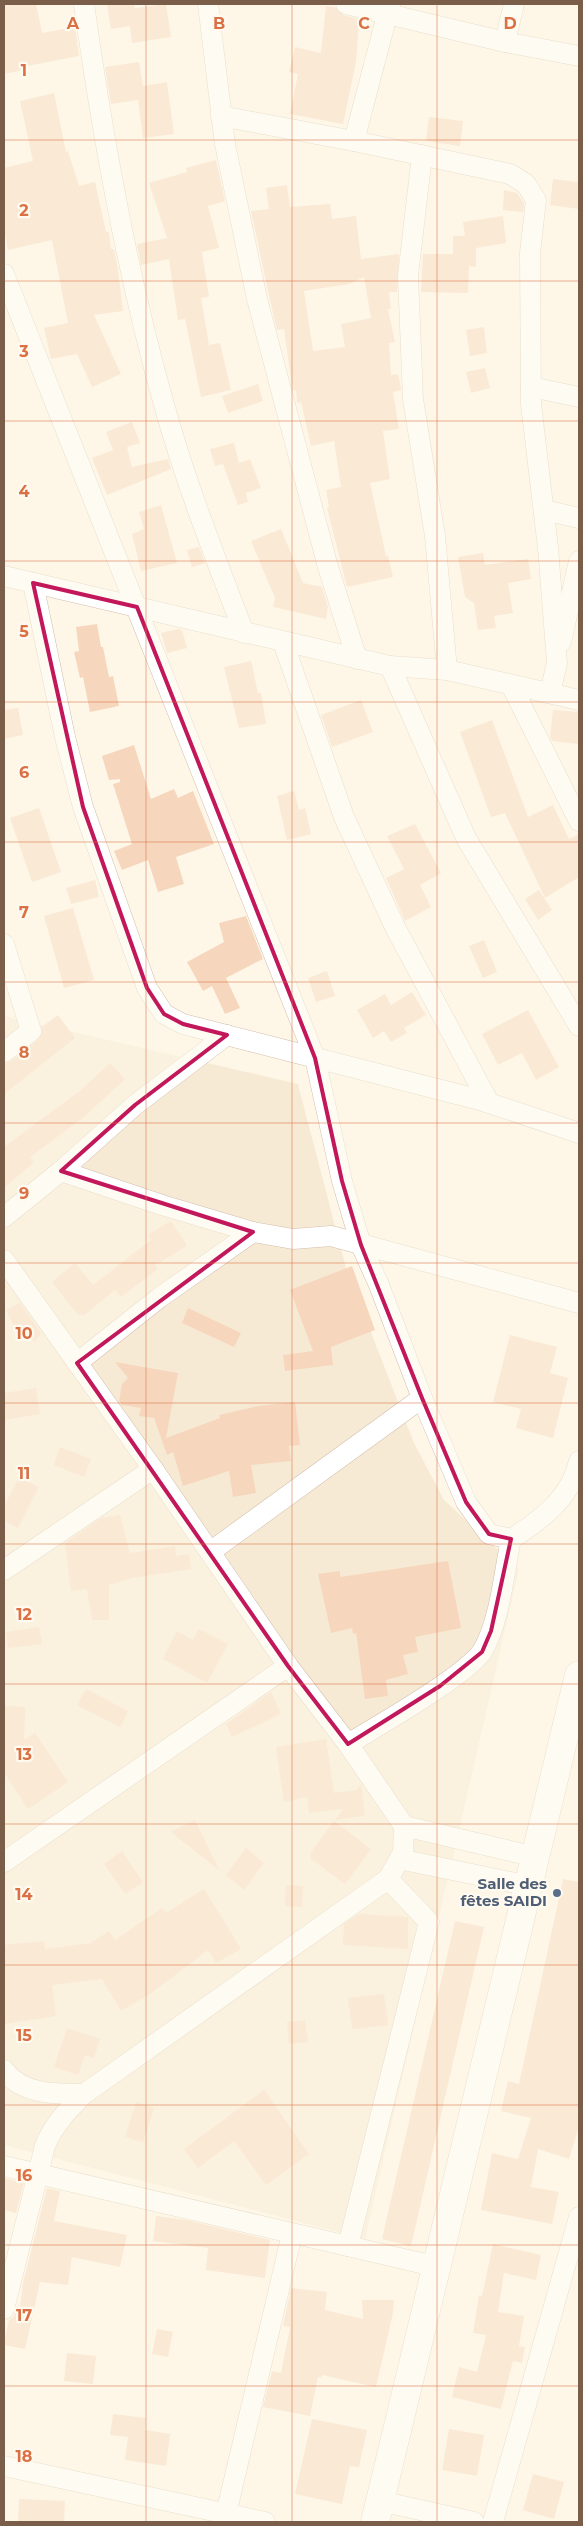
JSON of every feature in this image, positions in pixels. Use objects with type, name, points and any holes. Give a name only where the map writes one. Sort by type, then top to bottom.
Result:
[{"type":"street","points":[[84,4],[104,142],[122,234],[163,400],[209,540],[244,633]]},
{"type":"street","points":[[208,4],[221,116],[235,199],[259,308],[325,558],[357,659]]},
{"type":"street","points":[[346,4],[388,8],[505,42],[579,56]]},
{"type":"street","points":[[505,42],[514,4]]},
{"type":"street","points":[[354,141],[388,8]]},
{"type":"street","points":[[221,116],[354,141],[510,174],[526,184],[536,200],[530,253],[531,387],[557,663]]},
{"type":"street","points":[[422,155],[408,276],[413,399],[435,536],[447,670]]},
{"type":"street","points":[[4,274],[315,1058],[342,1181],[361,1245],[380,1285],[422,1398],[466,1502],[488,1534],[511,1539],[536,1523],[559,1503],[579,1466]]},
{"type":"street","points":[[531,387],[579,397]]},
{"type":"street","points":[[544,510],[579,518]]},
{"type":"street","points":[[550,693],[579,561]]},
{"type":"street","points":[[4,576],[357,659],[390,666],[447,670],[579,700]]},
{"type":"street","points":[[33,583],[65,737],[83,807],[104,872],[147,988],[164,1014],[183,1024],[489,1103],[579,1133]]},
{"type":"street","points":[[284,642],[344,817],[395,927],[489,1103]]},
{"type":"street","points":[[390,666],[466,838],[579,1026]]},
{"type":"street","points":[[511,685],[579,821]]},
{"type":"street","points":[[4,944],[31,1031],[4,1052]]},
{"type":"street","points":[[4,1218],[61,1171],[135,1105],[227,1035]]},
{"type":"street","points":[[61,1171],[162,1205],[253,1232],[293,1239],[331,1236],[579,1303]]},
{"type":"street","points":[[77,1363],[159,1298],[253,1232]]},
{"type":"street","points":[[4,2309],[36,2174],[50,2132],[84,2094],[388,1880],[403,1853],[404,1826],[348,1744],[288,1666],[153,1469],[6,1267]]},
{"type":"street","points":[[210,1552],[422,1398]]},
{"type":"street","points":[[4,1570],[153,1469]]},
{"type":"street","points":[[348,1744],[440,1686],[466,1667],[482,1652],[491,1631],[511,1539]]},
{"type":"street","points":[[4,1862],[288,1666]]},
{"type":"street","points":[[474,2522],[377,2512],[530,1886],[579,1675]]},
{"type":"street","points":[[404,1826],[536,1857]]},
{"type":"street","points":[[400,1859],[530,1886]]},
{"type":"street","points":[[348,2246],[428,1922],[388,1880]]},
{"type":"street","points":[[4,2070],[12,2081],[25,2088],[61,2094],[84,2094]]},
{"type":"street","points":[[4,2166],[438,2267]]},
{"type":"street","points":[[493,2522],[579,2217]]},
{"type":"street","points":[[226,2514],[292,2234]]},
{"type":"street","points":[[4,2466],[266,2522]]},
{"type":"highlighted area","points":[[33,583],[137,607],[315,1058],[342,1181],[361,1245],[422,1398],[466,1502],[489,1534],[511,1539],[491,1631],[482,1652],[440,1686],[348,1744],[288,1666],[77,1363],[253,1232],[61,1171],[135,1105],[227,1035],[183,1024],[164,1014],[147,988],[83,807]]},
{"type":"shaded area","points":[[4,1016],[298,1084],[346,1268],[414,1443],[444,1500],[519,1569],[365,2239],[4,2145]]},
{"type":"building","points":[[4,4],[36,4],[42,33],[75,27],[79,56],[22,67],[23,70],[4,74]]},
{"type":"building","points":[[107,4],[134,4],[135,8],[166,4],[171,37],[132,43],[130,26],[111,29]]},
{"type":"building","points":[[326,6],[335,7],[343,15],[359,19],[356,62],[343,124],[290,114],[298,74],[289,72],[295,47],[321,53]]},
{"type":"building","points":[[139,62],[143,86],[167,82],[174,134],[143,138],[138,100],[111,104],[105,67]]},
{"type":"building","points":[[54,93],[66,152],[68,151],[79,186],[95,182],[106,232],[109,232],[111,249],[114,249],[118,270],[123,311],[94,315],[121,374],[92,387],[77,354],[51,359],[44,328],[68,323],[52,240],[8,250],[4,229],[4,168],[33,161],[20,101]]},
{"type":"building","points":[[429,117],[463,121],[460,146],[426,141]]},
{"type":"building","points":[[216,160],[225,201],[208,206],[219,248],[202,252],[209,297],[201,298],[209,345],[220,343],[231,390],[201,397],[185,319],[178,320],[169,259],[141,265],[137,244],[167,238],[149,183],[187,172],[186,168]]},
{"type":"building","points":[[553,179],[579,182],[579,209],[550,205]]},
{"type":"building","points":[[287,185],[290,207],[330,204],[332,219],[356,216],[361,259],[399,254],[397,292],[389,292],[391,309],[388,309],[395,342],[389,343],[391,375],[398,374],[401,388],[401,390],[393,392],[399,429],[383,431],[390,479],[370,483],[386,556],[388,556],[393,577],[347,587],[327,508],[329,507],[326,490],[341,487],[334,441],[311,446],[301,402],[297,403],[296,390],[294,391],[292,387],[284,329],[277,330],[251,211],[269,209],[266,188]],"holes":[[[364,277],[371,318],[341,324],[345,347],[313,351],[304,291],[349,284]]]},
{"type":"building","points":[[504,190],[517,193],[524,203],[523,212],[503,210]]},
{"type":"building","points":[[503,216],[506,243],[476,248],[476,267],[469,266],[468,293],[421,292],[423,254],[453,254],[453,236],[465,236],[463,222]]},
{"type":"building","points":[[484,327],[487,353],[470,356],[466,330]]},
{"type":"building","points":[[485,368],[490,388],[471,393],[466,372]]},
{"type":"building","points":[[258,384],[263,401],[228,413],[222,396]]},
{"type":"building","points":[[132,422],[140,443],[127,447],[132,467],[168,459],[171,469],[107,495],[92,458],[113,450],[106,432]]},
{"type":"building","points":[[234,443],[239,463],[250,459],[261,488],[246,493],[248,502],[238,505],[223,464],[215,466],[210,449]]},
{"type":"building","points":[[161,505],[177,563],[141,571],[132,534],[144,529],[139,512]]},
{"type":"building","points":[[281,529],[303,583],[322,587],[328,607],[326,619],[273,607],[275,598],[251,541]]},
{"type":"building","points":[[199,547],[205,563],[192,567],[187,550]]},
{"type":"building","points":[[483,553],[485,565],[528,559],[531,579],[508,583],[513,613],[494,616],[496,628],[478,630],[474,603],[465,597],[458,557]]},
{"type":"building","points":[[97,624],[109,677],[113,676],[119,706],[90,712],[83,677],[80,678],[74,652],[79,651],[76,627]]},
{"type":"building","points":[[178,629],[182,630],[187,648],[167,653],[161,633]]},
{"type":"building","points":[[251,661],[258,693],[261,693],[266,724],[239,728],[224,667]]},
{"type":"building","points":[[361,700],[373,732],[332,747],[321,715]]},
{"type":"building","points":[[18,708],[23,735],[4,739],[4,710]]},
{"type":"building","points":[[553,710],[579,712],[579,744],[552,741],[550,737]]},
{"type":"building","points":[[492,720],[528,817],[553,805],[569,839],[579,834],[579,877],[545,898],[505,813],[491,817],[460,732]]},
{"type":"building","points":[[134,745],[151,799],[174,789],[178,798],[193,791],[214,844],[176,857],[184,884],[158,892],[148,860],[122,870],[114,851],[132,844],[113,784],[120,782],[120,779],[109,780],[102,756]]},
{"type":"building","points":[[294,791],[299,810],[305,808],[311,834],[287,840],[277,796]]},
{"type":"building","points":[[39,808],[61,872],[32,882],[10,818]]},
{"type":"building","points":[[415,824],[441,873],[420,885],[431,907],[405,921],[386,878],[404,869],[387,836]]},
{"type":"building","points":[[95,880],[99,897],[71,904],[66,888]]},
{"type":"building","points":[[539,890],[552,910],[538,920],[525,899]]},
{"type":"building","points":[[73,908],[94,980],[64,988],[44,916]]},
{"type":"building","points":[[246,916],[263,959],[226,978],[240,1008],[225,1014],[212,986],[203,991],[187,962],[224,942],[219,923]]},
{"type":"building","points":[[484,940],[497,972],[483,978],[469,946]]},
{"type":"building","points":[[327,971],[335,996],[316,1002],[308,978]]},
{"type":"building","points":[[412,992],[426,1015],[404,1028],[407,1033],[391,1042],[384,1031],[373,1038],[357,1010],[385,994],[391,1005]]},
{"type":"building","points":[[528,1010],[559,1067],[536,1080],[522,1053],[498,1065],[482,1034]]},
{"type":"building","points":[[58,1015],[75,1038],[4,1094],[4,1064],[11,1061],[38,1040],[42,1034],[42,1027]]},
{"type":"building","points":[[110,1063],[125,1079],[84,1117],[30,1157],[34,1162],[4,1188],[4,1147],[81,1090]]},
{"type":"building","points":[[171,1221],[187,1246],[155,1265],[158,1269],[121,1297],[115,1290],[84,1315],[78,1315],[52,1282],[75,1263],[93,1285],[151,1240],[148,1235]]},
{"type":"building","points":[[352,1266],[375,1330],[331,1347],[333,1365],[285,1371],[283,1355],[313,1351],[290,1290]]},
{"type":"building","points":[[20,1303],[41,1333],[35,1342],[14,1326],[6,1310]]},
{"type":"building","points":[[188,1308],[241,1333],[234,1347],[182,1323]]},
{"type":"building","points":[[510,1335],[557,1347],[550,1373],[568,1378],[553,1438],[516,1428],[521,1409],[493,1402]]},
{"type":"building","points":[[115,1362],[178,1373],[166,1438],[220,1418],[219,1415],[258,1406],[295,1402],[300,1445],[289,1446],[291,1461],[251,1465],[256,1493],[233,1497],[229,1471],[183,1486],[173,1452],[167,1455],[154,1418],[139,1416],[141,1408],[122,1405],[119,1401],[122,1384],[128,1378]]},
{"type":"building","points":[[36,1388],[40,1414],[4,1420],[4,1393]]},
{"type":"building","points":[[60,1447],[91,1459],[84,1477],[54,1465]]},
{"type":"building","points":[[19,1478],[39,1487],[18,1528],[4,1520],[4,1506]]},
{"type":"building","points":[[120,1515],[130,1553],[175,1546],[176,1556],[189,1554],[191,1569],[132,1578],[109,1585],[109,1620],[92,1620],[87,1589],[71,1591],[65,1543],[101,1518]]},
{"type":"building","points":[[448,1561],[461,1628],[415,1637],[418,1652],[403,1655],[408,1674],[386,1680],[388,1696],[365,1699],[356,1633],[353,1634],[352,1628],[331,1633],[318,1574],[340,1571],[340,1577]]},
{"type":"building","points":[[39,1627],[42,1644],[8,1648],[6,1632]]},
{"type":"building","points":[[199,1629],[228,1644],[207,1683],[163,1659],[177,1631],[193,1640]]},
{"type":"building","points":[[86,1689],[128,1711],[120,1727],[77,1705]]},
{"type":"building","points":[[271,1692],[281,1714],[232,1737],[226,1724]]},
{"type":"building","points":[[4,1706],[25,1707],[24,1740],[35,1733],[68,1782],[28,1809],[4,1772]]},
{"type":"building","points":[[326,1739],[334,1793],[357,1790],[361,1784],[365,1816],[335,1820],[343,1809],[309,1813],[307,1797],[284,1802],[276,1747]]},
{"type":"building","points":[[195,1820],[219,1870],[171,1832]]},
{"type":"building","points":[[334,1821],[371,1849],[345,1884],[311,1859],[311,1852]]},
{"type":"building","points":[[246,1848],[264,1863],[244,1890],[226,1875]]},
{"type":"building","points":[[122,1851],[143,1882],[125,1894],[104,1864]]},
{"type":"building","points":[[563,1879],[579,1882],[579,2127],[569,2159],[538,2149],[531,2187],[559,2192],[552,2224],[481,2210],[492,2153],[518,2159],[531,2118],[501,2111],[508,2081],[519,2084]]},
{"type":"building","points":[[286,1885],[303,1886],[302,1907],[285,1906]]},
{"type":"building","points":[[204,1889],[241,1949],[216,1963],[208,1950],[150,1994],[121,2011],[102,1979],[52,1985],[56,2016],[4,2024],[4,1945],[44,1941],[45,1949],[91,1943],[109,1931],[115,1940],[162,1908],[166,1913]]},
{"type":"building","points":[[359,1914],[408,1917],[408,1949],[343,1945],[344,1924]]},
{"type":"building","points":[[455,1921],[484,1927],[411,2246],[382,2239]]},
{"type":"building","points":[[384,1994],[388,2025],[352,2029],[348,1998]]},
{"type":"building","points":[[305,2020],[308,2042],[289,2044],[287,2022]]},
{"type":"building","points":[[67,2028],[100,2039],[94,2058],[85,2055],[78,2075],[54,2067]]},
{"type":"building","points":[[264,2090],[309,2154],[266,2185],[234,2141],[198,2168],[184,2149]]},
{"type":"building","points":[[136,2102],[154,2108],[143,2142],[125,2137]]},
{"type":"building","points":[[4,2178],[24,2183],[16,2213],[4,2210]]},
{"type":"building","points":[[47,2188],[60,2191],[54,2221],[127,2235],[120,2267],[72,2257],[68,2285],[40,2282],[25,2349],[4,2345],[9,2320],[13,2317],[17,2307],[20,2307],[23,2283]]},
{"type":"building","points":[[156,2216],[186,2220],[270,2240],[265,2278],[206,2270],[208,2248],[153,2241]]},
{"type":"building","points":[[493,2244],[541,2255],[536,2280],[504,2273],[498,2312],[524,2316],[519,2346],[525,2347],[522,2363],[513,2361],[501,2409],[452,2397],[459,2367],[477,2372],[486,2335],[473,2333],[479,2295],[482,2296]]},
{"type":"building","points":[[291,2288],[327,2292],[325,2310],[363,2319],[362,2300],[394,2300],[393,2313],[376,2387],[322,2375],[321,2378],[318,2377],[310,2416],[263,2407],[272,2371],[281,2373],[290,2327],[283,2326]]},
{"type":"building","points":[[157,2329],[173,2332],[168,2357],[152,2354]]},
{"type":"building","points":[[67,2353],[96,2356],[93,2384],[64,2381]]},
{"type":"building","points":[[113,2414],[146,2418],[145,2430],[170,2434],[166,2466],[125,2460],[128,2437],[110,2435]]},
{"type":"building","points":[[312,2419],[367,2430],[359,2467],[350,2466],[342,2504],[295,2494]]},
{"type":"building","points":[[449,2429],[484,2435],[477,2476],[442,2470]]},
{"type":"building","points":[[533,2474],[564,2482],[554,2519],[523,2510]]},
{"type":"building","points":[[19,2499],[65,2501],[64,2522],[18,2522]]},
{"type":"place","name":"Salle des fêtes SAIDI","points":[[557,1893]]}]
